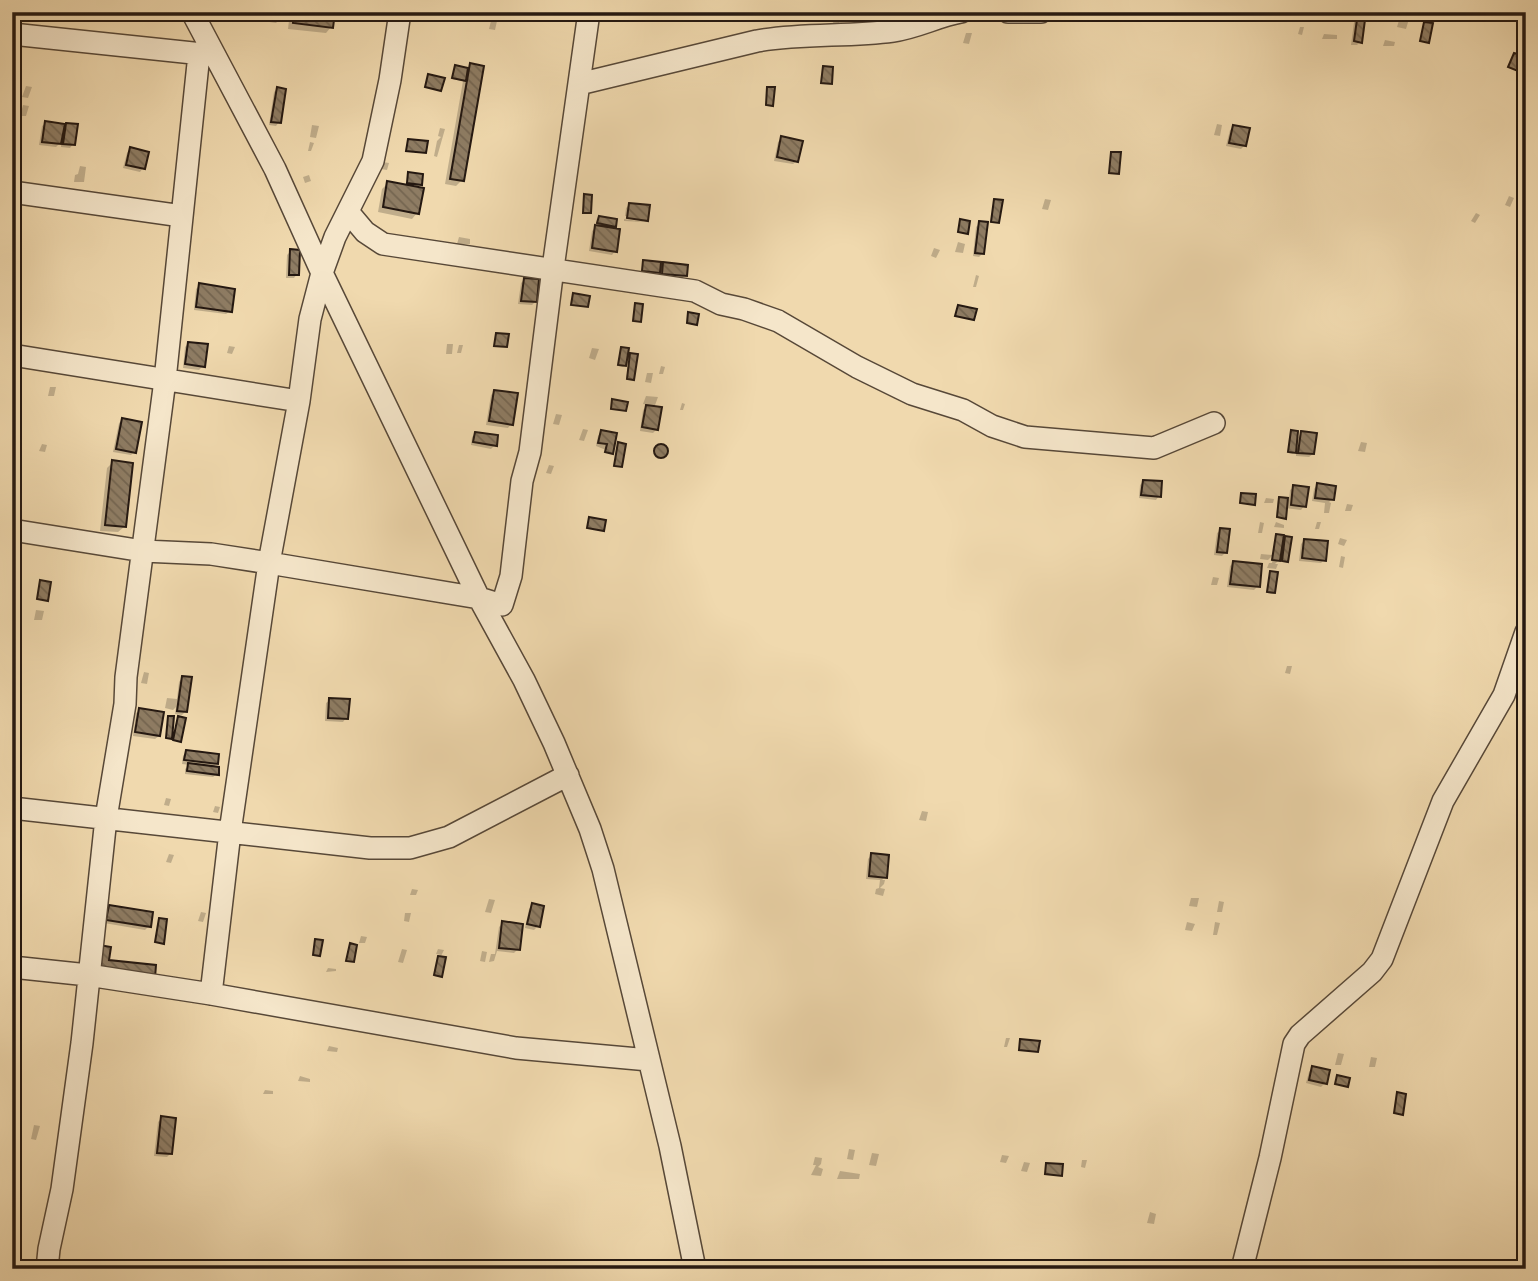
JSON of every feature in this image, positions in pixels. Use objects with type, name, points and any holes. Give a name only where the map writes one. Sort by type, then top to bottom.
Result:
[{"type":"street","points":[[192,12],[206,55],[275,169],[322,273],[479,598],[524,680],[590,829],[603,869],[649,1060],[695,1269]]},
{"type":"street","points":[[211,994],[230,832],[269,563],[299,401],[310,319],[335,237],[373,161],[390,80],[400,12]]},
{"type":"street","points":[[12,530],[143,551],[211,554],[479,598],[502,605],[512,576],[522,481],[530,452],[552,268],[589,12]]},
{"type":"street","points":[[579,84],[757,41],[785,36],[895,31],[961,12]]},
{"type":"street","points":[[1008,12],[1041,12]]},
{"type":"street","points":[[12,34],[206,55]]},
{"type":"street","points":[[47,1269],[48,1249],[62,1189],[82,1043],[106,818],[125,704],[126,677],[165,380],[182,216],[206,55]]},
{"type":"street","points":[[12,192],[182,216]]},
{"type":"street","points":[[349,213],[365,232],[383,244],[695,291],[721,304],[778,321],[912,394],[962,410],[992,426],[1025,437],[1154,447],[1214,423]]},
{"type":"street","points":[[12,355],[299,401]]},
{"type":"street","points":[[1242,1269],[1270,1158],[1294,1044],[1300,1035],[1373,972],[1382,959],[1443,801],[1504,695],[1526,632]]},
{"type":"street","points":[[12,808],[370,848],[410,848],[449,837],[568,775]]},
{"type":"street","points":[[12,967],[88,975],[211,994],[516,1048],[649,1060]]},
{"type":"building","points":[[244,12],[283,12],[281,20],[243,15]]},
{"type":"building","points":[[294,12],[335,12],[333,28],[293,23]]},
{"type":"building","points":[[1358,12],[1366,12],[1362,43],[1354,41]]},
{"type":"building","points":[[1424,22],[1433,23],[1429,43],[1420,41]]},
{"type":"building","points":[[1514,53],[1524,56],[1518,71],[1508,67]]},
{"type":"building","points":[[470,63],[484,66],[464,181],[450,179]]},
{"type":"building","points":[[455,65],[468,68],[466,81],[452,78]]},
{"type":"building","points":[[823,66],[833,67],[832,84],[821,83]]},
{"type":"building","points":[[428,74],[445,78],[441,91],[425,87]]},
{"type":"building","points":[[277,87],[286,89],[281,123],[271,122]]},
{"type":"building","points":[[767,87],[775,87],[773,106],[766,105]]},
{"type":"building","points":[[45,121],[65,124],[61,144],[42,142]]},
{"type":"building","points":[[66,123],[78,124],[75,145],[63,144]]},
{"type":"building","points":[[1233,125],[1250,128],[1246,146],[1229,143]]},
{"type":"building","points":[[781,136],[803,141],[798,162],[777,157]]},
{"type":"building","points":[[408,139],[428,141],[426,153],[406,151]]},
{"type":"building","points":[[130,147],[149,152],[145,169],[126,165]]},
{"type":"building","points":[[1111,152],[1121,152],[1119,174],[1109,173]]},
{"type":"building","points":[[408,172],[423,174],[422,185],[407,183]]},
{"type":"building","points":[[387,181],[424,188],[419,214],[383,207]]},
{"type":"building","points":[[584,194],[592,195],[591,213],[583,213]]},
{"type":"building","points":[[994,199],[1003,200],[999,223],[991,222]]},
{"type":"building","points":[[629,203],[650,205],[648,221],[627,218]]},
{"type":"building","points":[[599,216],[617,219],[616,227],[597,223]]},
{"type":"building","points":[[960,219],[970,221],[968,234],[958,232]]},
{"type":"building","points":[[979,221],[988,222],[984,254],[975,253]]},
{"type":"building","points":[[595,225],[620,229],[617,252],[592,248]]},
{"type":"building","points":[[290,249],[300,250],[299,275],[289,275]]},
{"type":"building","points":[[643,260],[661,262],[660,273],[642,271]]},
{"type":"building","points":[[663,262],[688,265],[687,276],[662,274]]},
{"type":"building","points":[[524,278],[539,279],[537,302],[521,301]]},
{"type":"building","points":[[199,283],[235,289],[232,312],[196,307]]},
{"type":"building","points":[[573,293],[590,296],[588,307],[571,305]]},
{"type":"building","points":[[635,303],[643,304],[641,322],[633,321]]},
{"type":"building","points":[[958,305],[977,309],[974,320],[955,316]]},
{"type":"building","points":[[688,312],[699,314],[697,325],[687,323]]},
{"type":"building","points":[[496,333],[509,334],[507,347],[494,346]]},
{"type":"building","points":[[188,342],[208,344],[205,367],[185,364]]},
{"type":"building","points":[[621,347],[629,348],[626,366],[618,365]]},
{"type":"building","points":[[630,353],[638,354],[634,380],[627,379]]},
{"type":"building","points":[[494,390],[518,393],[513,425],[489,421]]},
{"type":"building","points":[[612,399],[628,402],[626,411],[611,409]]},
{"type":"building","points":[[646,405],[662,407],[658,430],[642,427]]},
{"type":"building","points":[[122,418],[142,422],[136,453],[116,449]]},
{"type":"building","points":[[601,430],[617,433],[613,454],[605,452],[607,444],[598,443]]},
{"type":"building","points":[[1291,430],[1298,431],[1296,453],[1288,452]]},
{"type":"building","points":[[1301,431],[1317,433],[1314,454],[1298,453]]},
{"type":"building","points":[[475,432],[498,435],[497,446],[473,442]]},
{"type":"building","points":[[618,442],[626,444],[622,467],[614,466]]},
{"type":"building","points":[[661,444],[666,446],[666,456],[661,458],[656,456],[654,451],[656,446]]},
{"type":"building","points":[[112,460],[133,463],[126,527],[105,525]]},
{"type":"building","points":[[1143,480],[1162,481],[1161,497],[1141,495]]},
{"type":"building","points":[[1317,483],[1336,486],[1334,500],[1315,498]]},
{"type":"building","points":[[1293,485],[1309,487],[1306,507],[1291,505]]},
{"type":"building","points":[[1241,493],[1256,494],[1255,505],[1240,503]]},
{"type":"building","points":[[1279,497],[1288,498],[1286,519],[1277,517]]},
{"type":"building","points":[[589,517],[606,520],[604,531],[587,528]]},
{"type":"building","points":[[1220,528],[1230,529],[1227,553],[1217,552]]},
{"type":"building","points":[[1276,534],[1284,535],[1280,561],[1272,560]]},
{"type":"building","points":[[1285,536],[1292,537],[1288,562],[1282,561]]},
{"type":"building","points":[[1304,539],[1328,541],[1326,561],[1302,558]]},
{"type":"building","points":[[1233,561],[1262,564],[1260,587],[1230,584]]},
{"type":"building","points":[[1270,571],[1278,572],[1275,593],[1267,592]]},
{"type":"building","points":[[40,580],[51,582],[48,601],[37,599]]},
{"type":"building","points":[[182,676],[192,677],[187,712],[177,711]]},
{"type":"building","points":[[329,698],[350,699],[348,719],[328,718]]},
{"type":"building","points":[[139,708],[164,712],[160,736],[135,732]]},
{"type":"building","points":[[168,716],[174,716],[172,739],[166,738]]},
{"type":"building","points":[[178,716],[186,718],[181,742],[173,740]]},
{"type":"building","points":[[186,750],[219,754],[218,764],[184,760]]},
{"type":"building","points":[[188,763],[219,767],[219,775],[187,771]]},
{"type":"building","points":[[871,853],[889,855],[887,878],[869,876]]},
{"type":"building","points":[[532,903],[544,906],[540,927],[527,924]]},
{"type":"building","points":[[109,905],[153,912],[151,927],[106,920]]},
{"type":"building","points":[[159,918],[167,919],[164,944],[155,942]]},
{"type":"building","points":[[502,921],[523,924],[520,950],[499,948]]},
{"type":"building","points":[[315,939],[323,940],[320,956],[313,955]]},
{"type":"building","points":[[350,943],[357,945],[354,962],[346,961]]},
{"type":"building","points":[[99,945],[111,947],[109,960],[156,965],[155,978],[96,972]]},
{"type":"building","points":[[438,956],[446,957],[442,977],[434,975]]},
{"type":"building","points":[[1020,1039],[1040,1041],[1038,1052],[1019,1050]]},
{"type":"building","points":[[1312,1066],[1330,1070],[1327,1084],[1309,1080]]},
{"type":"building","points":[[1337,1075],[1350,1078],[1348,1087],[1335,1084]]},
{"type":"building","points":[[1397,1092],[1406,1094],[1403,1115],[1394,1113]]},
{"type":"building","points":[[161,1116],[176,1118],[172,1154],[157,1153]]},
{"type":"building","points":[[1046,1163],[1063,1164],[1062,1176],[1045,1174]]}]
